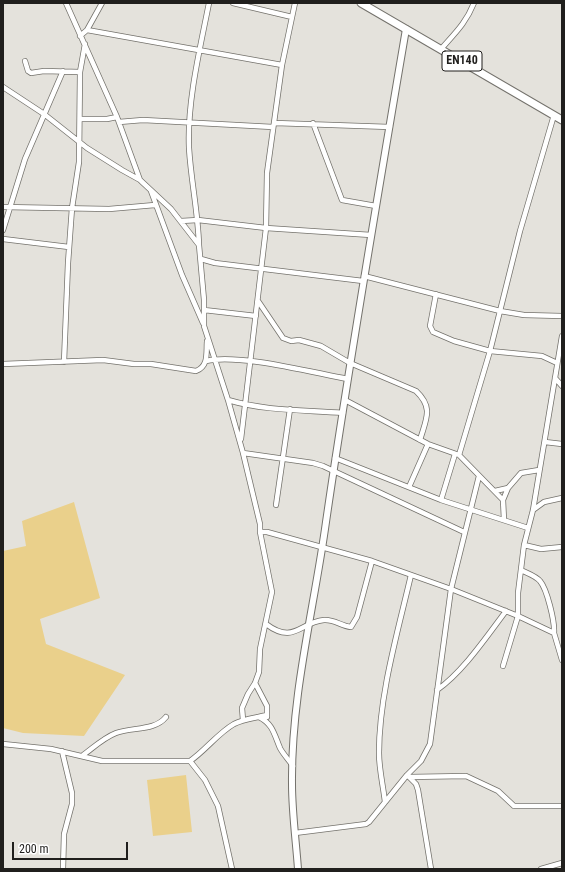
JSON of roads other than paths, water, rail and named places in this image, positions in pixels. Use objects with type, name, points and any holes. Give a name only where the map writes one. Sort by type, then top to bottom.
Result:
[{"type":"main road","name":"EN140","points":[[361,3],[562,120]]},
{"type":"street","points":[[66,3],[118,119],[140,180]]},
{"type":"street","points":[[80,36],[87,30],[102,3]]},
{"type":"street","points":[[204,326],[198,220],[192,175],[190,122],[200,50],[209,3]]},
{"type":"street","points":[[233,3],[292,16]]},
{"type":"street","points":[[240,444],[266,228],[267,173],[282,65],[295,3]]},
{"type":"street","points":[[441,49],[463,25],[474,3]]},
{"type":"street","points":[[298,869],[292,784],[296,713],[308,626],[334,473],[363,279],[406,29]]},
{"type":"street","points":[[87,30],[282,65]]},
{"type":"street","points":[[64,362],[72,208],[79,162],[80,72],[84,44]]},
{"type":"street","points":[[25,61],[28,71],[31,73],[56,71],[80,72]]},
{"type":"street","points":[[56,71],[59,77]]},
{"type":"street","points":[[3,230],[25,160],[62,71]]},
{"type":"street","points":[[3,87],[44,114],[79,142],[140,180],[181,221],[199,245]]},
{"type":"street","points":[[441,500],[490,350],[520,231],[554,116]]},
{"type":"street","points":[[80,119],[274,125],[313,123],[390,127]]},
{"type":"street","points":[[313,123],[342,200],[376,206]]},
{"type":"street","points":[[150,189],[204,326],[228,400],[243,453],[260,524],[260,532],[272,592],[260,649],[259,672],[243,705],[243,720]]},
{"type":"street","points":[[3,207],[109,209],[155,204]]},
{"type":"street","points":[[181,221],[198,220],[266,228],[371,235]]},
{"type":"street","points":[[3,239],[70,247]]},
{"type":"street","points":[[201,259],[215,263],[363,279],[436,294],[500,311],[524,315],[562,316]]},
{"type":"street","points":[[436,294],[430,326],[431,331],[454,341],[490,350],[542,356],[558,363]]},
{"type":"street","points":[[258,301],[284,338],[291,341],[299,340],[321,346],[350,363],[416,391],[424,398],[428,406],[428,415],[420,440]]},
{"type":"street","points":[[204,310],[256,316]]},
{"type":"street","points":[[503,666],[518,616],[524,545],[533,510],[562,336]]},
{"type":"street","points":[[3,364],[103,360],[134,364],[151,364],[190,371],[200,370],[206,361],[207,338]]},
{"type":"street","points":[[65,353],[72,361]]},
{"type":"street","points":[[206,361],[215,359],[251,362],[348,379]]},
{"type":"street","points":[[553,391],[562,386],[555,378]]},
{"type":"street","points":[[228,400],[245,405],[343,413]]},
{"type":"street","points":[[345,400],[428,444],[457,454],[496,491],[503,500]]},
{"type":"street","points":[[276,505],[290,409]]},
{"type":"street","points":[[545,442],[562,444]]},
{"type":"street","points":[[409,487],[428,444]]},
{"type":"street","points":[[243,453],[313,463],[464,532]]},
{"type":"street","points":[[336,458],[441,500],[528,528]]},
{"type":"street","points":[[504,520],[503,500],[508,488],[521,472],[539,470]]},
{"type":"street","points":[[295,832],[366,824],[374,817],[385,802],[421,761],[430,744],[451,589],[479,476]]},
{"type":"street","points":[[496,491],[508,488]]},
{"type":"street","points":[[533,510],[544,502],[562,498]]},
{"type":"street","points":[[260,524],[267,532]]},
{"type":"street","points":[[260,532],[267,532],[372,561],[451,589],[518,616],[554,633]]},
{"type":"street","points":[[524,545],[541,548],[562,547]]},
{"type":"street","points":[[266,624],[276,630],[284,632],[300,630],[322,620],[331,620],[346,627],[353,625],[357,617],[372,561]]},
{"type":"street","points":[[521,570],[538,578],[542,584],[553,621],[554,633],[559,641],[562,660]]},
{"type":"street","points":[[385,802],[380,766],[379,740],[387,685],[411,575]]},
{"type":"street","points":[[437,690],[460,670],[506,611]]},
{"type":"street","points":[[310,614],[322,620]]},
{"type":"street","points":[[255,683],[267,706],[267,721],[280,748],[293,766]]},
{"type":"street","points":[[3,744],[62,751],[102,761],[190,761],[205,750],[229,727],[243,720],[267,715]]},
{"type":"street","points":[[82,756],[106,738],[117,733],[159,724],[166,717]]},
{"type":"street","points":[[259,717],[267,721]]},
{"type":"street","points":[[62,751],[72,793],[72,804],[64,834],[63,869]]},
{"type":"street","points":[[190,761],[205,780],[218,806],[232,869]]},
{"type":"street","points":[[408,776],[466,776],[498,791],[514,806],[562,806]]},
{"type":"street","points":[[408,776],[418,790],[430,869]]},
{"type":"street","points":[[541,869],[562,863]]}]
